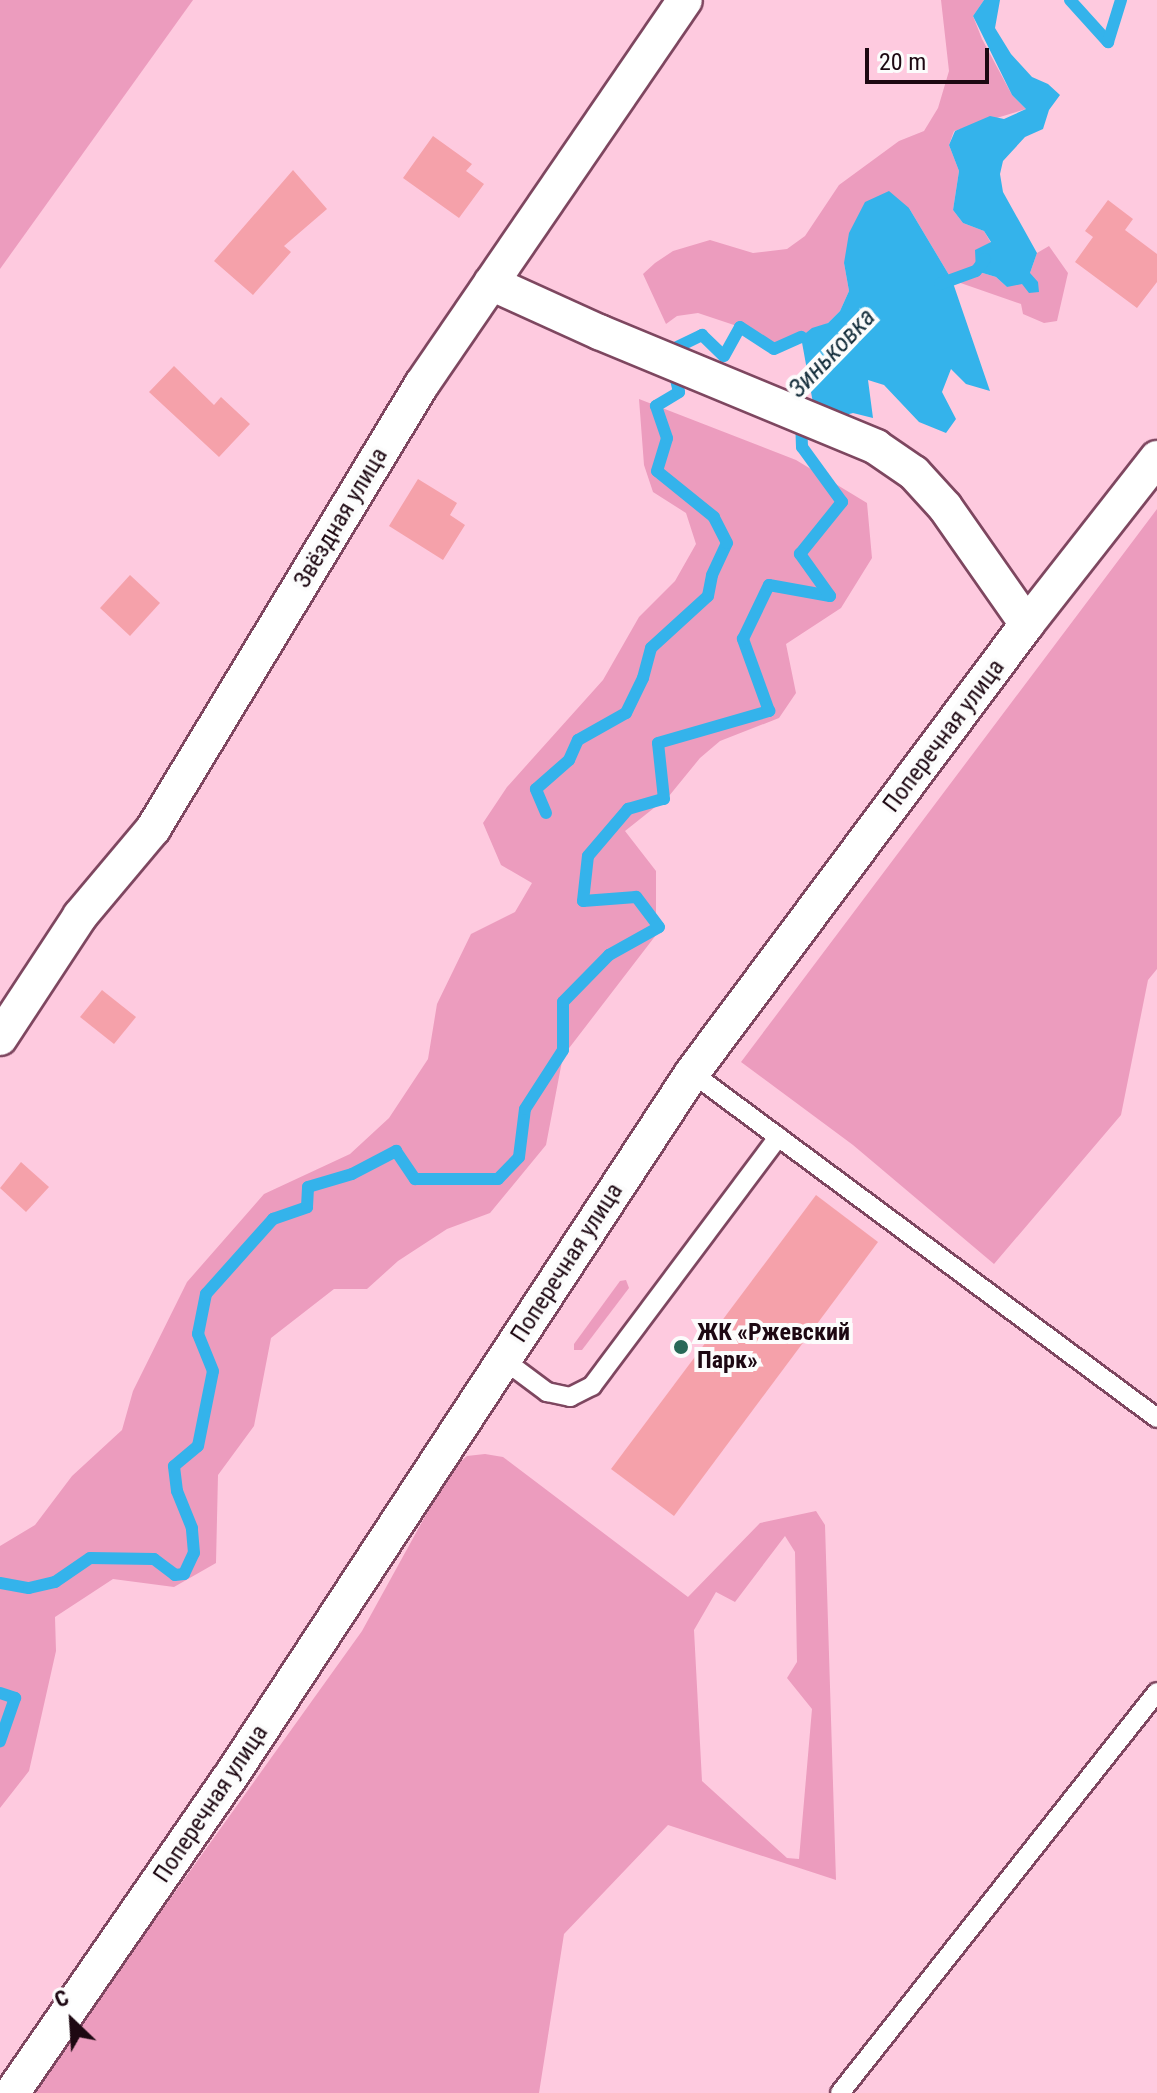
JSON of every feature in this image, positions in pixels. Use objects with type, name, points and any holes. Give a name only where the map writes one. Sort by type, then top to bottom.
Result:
[{"type":"street","name":"Звёздная улица","points":[[0,1038],[80,916],[153,829],[422,384],[685,0]]},
{"type":"street","points":[[491,283],[665,361],[876,447],[914,473],[945,507],[1027,624]]},
{"type":"street","name":"Поперечная улица","points":[[12,2093],[229,1779],[692,1073],[1027,624],[1157,458]]},
{"type":"lane","points":[[692,1073],[1157,1418]]},
{"type":"lane","points":[[504,1360],[547,1392],[570,1397],[592,1386],[778,1137]]},
{"type":"lane","points":[[840,2093],[1157,1692]]},
{"type":"shaded area","points":[[0,0],[193,0],[0,269]]},
{"type":"shaded area","points":[[941,0],[984,0],[973,16],[1012,95],[1026,109],[954,131],[949,145],[959,171],[953,210],[963,223],[984,231],[991,243],[976,271],[996,277],[1007,287],[1030,273],[1037,253],[1049,246],[1068,273],[1057,321],[1044,323],[1023,314],[1021,304],[952,280],[909,208],[844,263],[849,291],[840,311],[828,323],[801,337],[774,349],[740,327],[698,313],[677,316],[666,324],[643,274],[655,263],[673,251],[710,240],[753,253],[787,249],[805,236],[839,185],[899,141],[924,131],[938,108],[949,71]]},
{"type":"shaded area","points":[[639,399],[796,460],[867,503],[872,558],[841,608],[786,644],[796,693],[779,718],[720,741],[700,758],[669,796],[625,831],[656,871],[656,935],[563,1056],[546,1145],[490,1213],[447,1229],[398,1261],[367,1289],[334,1289],[271,1338],[254,1426],[218,1475],[216,1563],[174,1587],[113,1579],[55,1617],[56,1651],[29,1771],[0,1808],[0,1546],[35,1525],[72,1476],[122,1430],[133,1391],[187,1282],[264,1194],[350,1154],[389,1118],[428,1059],[437,1004],[471,934],[515,912],[532,883],[501,865],[483,823],[507,787],[603,680],[639,617],[675,581],[696,544],[686,513],[653,492],[644,465]]},
{"type":"shaded area","points":[[1157,509],[1157,969],[1148,980],[1121,1115],[994,1264],[853,1145],[741,1062]]},
{"type":"shaded area","points":[[626,1280],[629,1288],[582,1350],[574,1350],[574,1344],[620,1281]]},
{"type":"shaded area","points":[[485,1454],[503,1457],[688,1597],[760,1523],[816,1511],[825,1525],[836,1880],[668,1825],[564,1934],[539,2093],[31,2093],[362,1631],[450,1471],[467,1456]],"holes":[[[785,1536],[795,1552],[797,1662],[787,1678],[812,1709],[799,1859],[787,1858],[702,1781],[694,1630],[716,1592],[735,1602]]]},
{"type":"water","points":[[984,0],[1000,0],[995,28],[1011,54],[1032,77],[1048,84],[1060,95],[1049,110],[1043,129],[1025,137],[1003,161],[1000,174],[1003,192],[1037,253],[1030,273],[1038,282],[1039,292],[1029,293],[1022,284],[1007,287],[996,277],[976,271],[975,250],[991,242],[984,231],[963,223],[953,210],[959,171],[949,145],[955,131],[990,116],[1004,119],[1026,109],[1012,95],[973,16]]},
{"type":"water","points":[[889,191],[909,208],[952,280],[990,391],[966,384],[951,369],[942,392],[956,419],[946,433],[919,422],[884,385],[868,380],[873,418],[853,413],[834,418],[813,403],[801,337],[812,328],[828,323],[840,311],[849,291],[844,263],[849,233],[865,202]]},
{"type":"building","points":[[433,136],[472,164],[466,171],[484,184],[459,218],[403,178]]},
{"type":"building","points":[[293,170],[327,209],[284,246],[291,252],[253,295],[214,261]]},
{"type":"building","points":[[1108,200],[1133,219],[1125,230],[1157,254],[1157,282],[1137,308],[1075,262],[1093,237],[1085,231]]},
{"type":"building","points":[[174,366],[214,405],[221,397],[250,424],[219,457],[149,392]]},
{"type":"building","points":[[418,479],[457,503],[450,515],[465,525],[443,560],[389,526]]},
{"type":"building","points":[[130,575],[160,603],[130,636],[100,608]]},
{"type":"building","points":[[102,990],[136,1017],[114,1044],[80,1017]]},
{"type":"building","points":[[21,1162],[49,1187],[26,1212],[0,1188]]},
{"type":"building","points":[[816,1195],[878,1242],[674,1516],[611,1469]]},
{"type":"waterway","name":"Зиньковка","points":[[1070,0],[1108,42],[1121,0]]},
{"type":"waterway","name":"Зиньковка","points":[[940,284],[976,271],[985,259]]},
{"type":"waterway","points":[[546,813],[536,789],[569,760],[578,740],[626,713],[643,678],[651,648],[708,596],[712,575],[727,543],[714,517],[657,471],[667,438],[656,406],[679,392],[669,351],[702,335],[724,356],[740,327],[774,349],[801,337]]},
{"type":"waterway","name":"Зиньковка","points":[[0,1583],[29,1588],[55,1582],[90,1558],[154,1559],[175,1575],[184,1574],[194,1553],[192,1528],[177,1491],[174,1466],[198,1446],[213,1371],[198,1334],[206,1294],[273,1219],[307,1207],[308,1187],[352,1174],[396,1151],[415,1179],[498,1179],[519,1157],[525,1109],[563,1050],[563,1002],[609,955],[659,927],[636,897],[583,901],[588,856],[628,809],[664,799],[658,743],[769,711],[743,639],[769,585],[830,596],[800,554],[842,502],[802,447],[801,421]]},
{"type":"waterway","name":"Зиньковка","points":[[0,1693],[15,1698],[0,1741]]},
{"type":"place","name":"ЖК «Ржевский Парк»","points":[[681,1347]]}]
